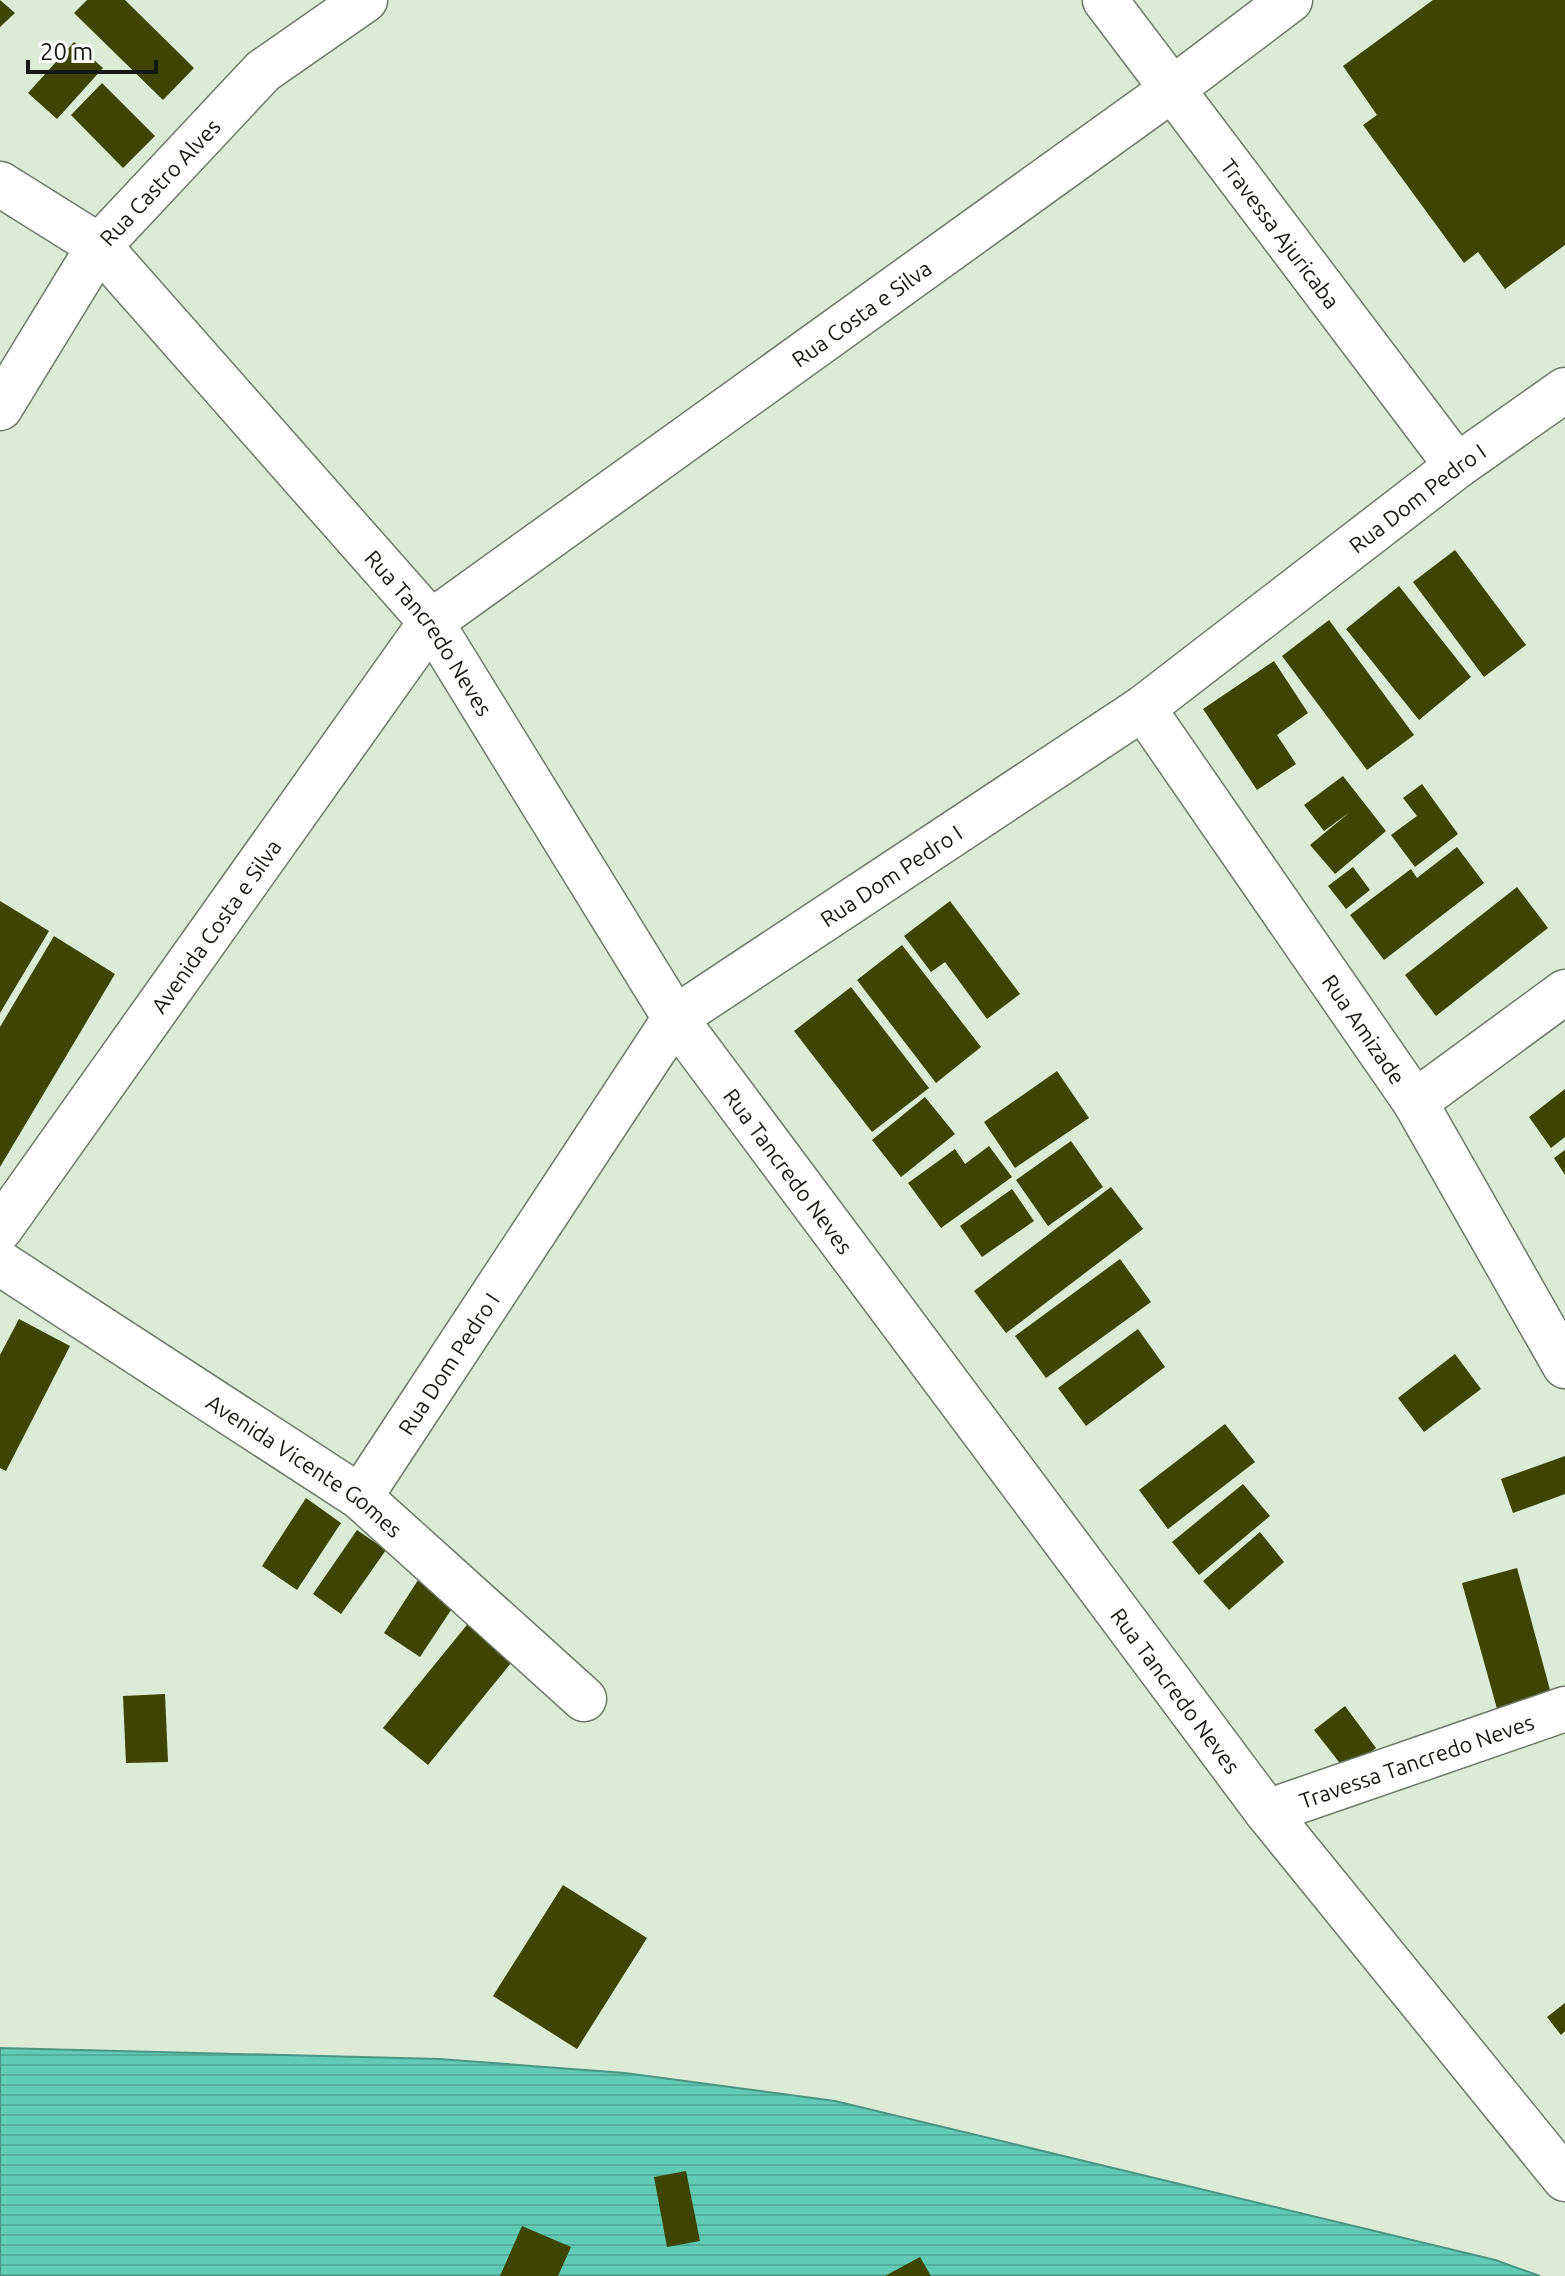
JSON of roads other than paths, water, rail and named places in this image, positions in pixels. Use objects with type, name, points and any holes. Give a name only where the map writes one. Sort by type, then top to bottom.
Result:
[{"type":"street","name":"Rua Castro Alves","points":[[0,408],[99,246],[263,71],[365,0]]},
{"type":"street","name":"Travessa Ajuricaba","points":[[1105,0],[1457,466]]},
{"type":"street","name":"Rua Costa e Silva","points":[[431,622],[1171,90],[1290,0]]},
{"type":"street","name":"Rua Tancredo Neves","points":[[0,184],[99,246],[431,622],[675,1018],[1267,1812],[1565,2179]]},
{"type":"street","name":"Rua Dom Pedro I","points":[[360,1497],[675,1018],[1143,708],[1457,466],[1565,390]]},
{"type":"street","name":"Avenida Costa e Silva","points":[[0,1229],[431,622]]},
{"type":"street","name":"Rua Amizade","points":[[1143,708],[1415,1102],[1565,1366]]},
{"type":"street","points":[[1415,1102],[1565,992]]},
{"type":"street","name":"Avenida Vicente Gomes","points":[[0,1263],[360,1497],[584,1699]]},
{"type":"street","name":"Travessa Tancredo Neves","points":[[1267,1812],[1565,1709]]},
{"type":"water","points":[[0,2048],[439,2059],[625,2073],[835,2101],[1495,2260],[1540,2276],[0,2276]]}]
